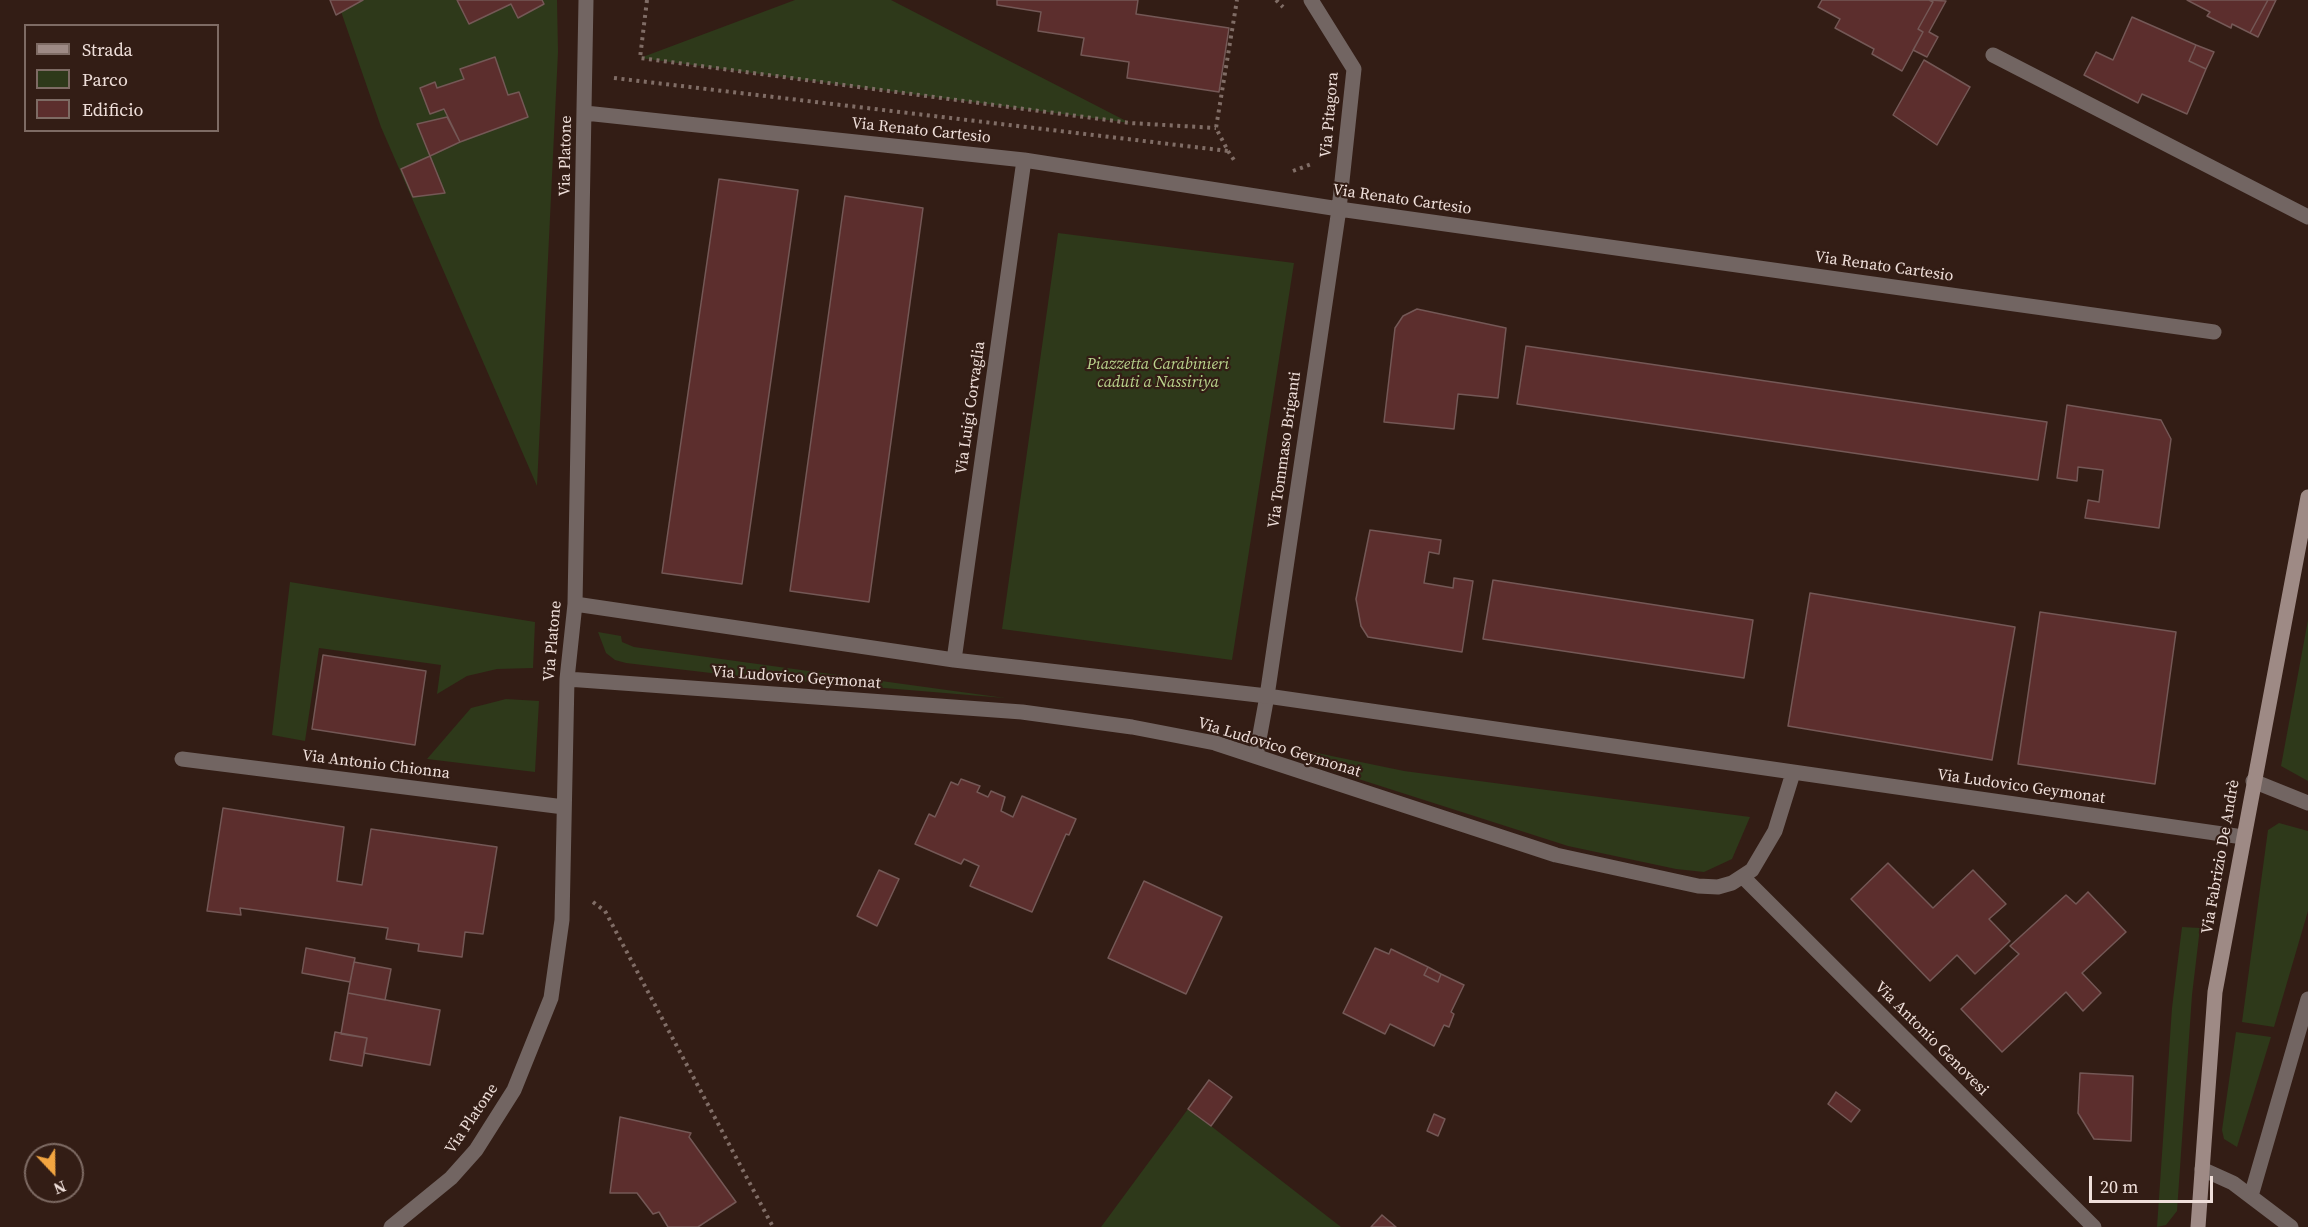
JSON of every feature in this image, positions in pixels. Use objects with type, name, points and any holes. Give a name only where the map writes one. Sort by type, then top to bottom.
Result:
[{"type":"street","name":"Via Platone","points":[[391,1227],[452,1178],[476,1150],[514,1090],[551,998],[562,920],[567,679],[575,604],[586,0]]},
{"type":"street","name":"Via Pitagora","points":[[1311,0],[1354,69],[1339,209]]},
{"type":"street","points":[[1993,55],[2308,217]]},
{"type":"street","name":"Via Renato Cartesio","points":[[585,113],[1024,160],[1339,209],[2214,332]]},
{"type":"street","name":"Via Luigi Corvaglia","points":[[954,660],[1024,160]]},
{"type":"street","name":"Via Tommaso Briganti","points":[[1256,756],[1267,696],[1339,209]]},
{"type":"street","name":"Via Fabrizio De Andrè","points":[[2198,1227],[2215,992],[2308,497]]},
{"type":"street","name":"Via Ludovico Geymonat","points":[[575,604],[954,660],[1267,696],[2243,837]]},
{"type":"street","name":"Via Ludovico Geymonat","points":[[567,679],[1022,712],[1132,727],[1215,743],[1556,855],[1698,886],[1718,887],[1743,877],[1760,860],[1775,831],[1793,773]]},
{"type":"street","name":"Via Antonio Chionna","points":[[182,759],[564,807]]},
{"type":"street","points":[[2253,781],[2308,803]]},
{"type":"street","name":"Via Antonio Genovesi","points":[[1743,877],[2094,1227]]},
{"type":"street","points":[[2251,1196],[2308,999]]},
{"type":"street","points":[[2202,1169],[2233,1184],[2291,1227]]},
{"type":"path","points":[[647,0],[639,58],[1130,123],[1216,128]]},
{"type":"path","points":[[1237,0],[1216,128],[1239,168]]},
{"type":"path","points":[[1276,0],[1288,12]]},
{"type":"path","points":[[612,67],[611,78],[1228,151]]},
{"type":"path","points":[[1282,174],[1313,164],[1315,153]]},
{"type":"path","points":[[563,880],[605,911],[773,1227]]},
{"type":"green space","points":[[337,0],[557,0],[558,52],[537,486],[381,127]]},
{"type":"green space","points":[[795,0],[891,0],[1130,123],[640,58]]},
{"type":"green space","name":"Piazzetta Carabinieri caduti a Nassiriya","points":[[1058,233],[1294,263],[1232,660],[1002,629]]},
{"type":"green space","points":[[290,582],[535,622],[533,668],[497,669],[467,676],[437,694],[441,665],[319,648],[305,741],[272,735]]},
{"type":"green space","points":[[2308,620],[2308,781],[2281,766]]},
{"type":"green space","points":[[598,632],[621,636],[622,642],[634,647],[1005,698],[728,675],[626,663],[615,660],[606,653]]},
{"type":"green space","points":[[506,699],[539,701],[535,772],[427,759],[471,708]]},
{"type":"green space","points":[[1293,748],[1404,771],[1750,817],[1732,859],[1704,872],[1676,869],[1568,846],[1296,759]]},
{"type":"green space","points":[[2279,823],[2308,831],[2308,911],[2274,1027],[2242,1022],[2268,830]]},
{"type":"green space","points":[[2182,927],[2200,928],[2192,995],[2177,1211],[2166,1225],[2157,1227],[2172,1008]]},
{"type":"green space","points":[[2236,1032],[2271,1037],[2237,1147],[2224,1139],[2222,1130]]},
{"type":"green space","points":[[1188,1109],[1211,1126],[1341,1227],[1101,1227]]},
{"type":"building","points":[[330,0],[363,0],[336,15]]},
{"type":"building","points":[[457,0],[542,0],[544,4],[518,18],[511,4],[469,24]]},
{"type":"building","points":[[997,0],[1138,0],[1136,14],[1229,28],[1219,92],[1127,78],[1129,62],[1081,55],[1084,38],[1038,31],[1041,12],[997,5]]},
{"type":"building","points":[[1822,0],[1929,0],[1933,2],[1918,29],[1923,32],[1902,71],[1872,54],[1874,49],[1835,28],[1840,19],[1818,7]]},
{"type":"building","points":[[1929,0],[1946,1],[1929,32],[1938,37],[1927,57],[1913,50],[1923,32],[1918,29],[1933,2]]},
{"type":"building","points":[[2187,0],[2268,0],[2250,33],[2232,24],[2231,28],[2207,16],[2210,12]]},
{"type":"building","points":[[2268,0],[2276,0],[2258,37],[2250,33]]},
{"type":"building","points":[[2132,17],[2196,45],[2189,61],[2206,69],[2187,114],[2142,94],[2138,103],[2084,75],[2096,52],[2113,60]]},
{"type":"building","points":[[2196,45],[2214,52],[2206,69],[2189,61]]},
{"type":"building","points":[[495,57],[508,95],[519,92],[528,117],[460,142],[444,109],[430,114],[420,88],[435,82],[437,88],[464,79],[460,69]]},
{"type":"building","points":[[1924,60],[1970,87],[1937,145],[1893,115]]},
{"type":"building","points":[[447,117],[460,142],[430,156],[417,124]]},
{"type":"building","points":[[430,156],[445,193],[413,197],[401,169]]},
{"type":"building","points":[[719,179],[798,190],[742,584],[662,573]]},
{"type":"building","points":[[845,196],[923,208],[869,602],[790,591]]},
{"type":"building","points":[[1417,309],[1506,328],[1498,398],[1458,394],[1454,429],[1384,422],[1395,328],[1403,316]]},
{"type":"building","points":[[1526,346],[2047,422],[2038,480],[1517,404]]},
{"type":"building","points":[[2067,405],[2161,420],[2171,439],[2159,528],[2085,518],[2088,500],[2099,502],[2103,470],[2078,467],[2077,481],[2057,478]]},
{"type":"building","points":[[1370,530],[1441,540],[1439,554],[1429,552],[1424,583],[1453,588],[1454,578],[1473,581],[1462,652],[1368,637],[1361,626],[1356,599]]},
{"type":"building","points":[[1493,580],[1753,620],[1744,678],[1483,639]]},
{"type":"building","points":[[1810,593],[2015,627],[1992,760],[1788,726]]},
{"type":"building","points":[[2040,612],[2176,632],[2155,784],[2018,764]]},
{"type":"building","points":[[323,655],[426,671],[415,745],[312,729]]},
{"type":"building","points":[[961,779],[980,786],[977,792],[988,797],[991,791],[1005,797],[1001,811],[1013,817],[1022,796],[1076,819],[1069,835],[1066,834],[1032,912],[970,886],[979,866],[964,859],[961,864],[915,844],[929,814],[935,817],[951,782],[958,785]]},
{"type":"building","points":[[223,808],[344,827],[337,881],[362,885],[371,829],[497,847],[483,934],[465,932],[462,957],[418,951],[419,944],[386,939],[388,928],[240,908],[241,915],[207,911]]},
{"type":"building","points":[[1888,863],[1933,908],[1973,870],[2006,904],[1989,919],[2010,941],[1975,974],[1957,955],[1930,981],[1851,899]]},
{"type":"building","points":[[879,870],[899,879],[877,926],[857,916]]},
{"type":"building","points":[[1144,881],[1222,917],[1186,994],[1108,958]]},
{"type":"building","points":[[2088,892],[2126,932],[2082,973],[2101,993],[2083,1011],[2066,992],[2002,1052],[1961,1009],[2019,954],[2010,946],[2066,895],[2076,904]]},
{"type":"building","points":[[306,948],[355,958],[350,982],[302,973]]},
{"type":"building","points":[[1375,948],[1389,954],[1391,949],[1428,967],[1424,975],[1438,982],[1441,974],[1464,985],[1451,1012],[1454,1014],[1449,1027],[1444,1025],[1434,1046],[1390,1024],[1385,1034],[1343,1013]]},
{"type":"building","points":[[354,962],[391,969],[385,1000],[348,993]]},
{"type":"building","points":[[1428,967],[1441,974],[1438,982],[1424,975]]},
{"type":"building","points":[[348,993],[440,1010],[430,1065],[364,1053],[367,1038],[341,1034]]},
{"type":"building","points":[[335,1032],[367,1038],[362,1066],[330,1060]]},
{"type":"building","points":[[2080,1073],[2133,1076],[2131,1141],[2094,1139],[2078,1113]]},
{"type":"building","points":[[1209,1080],[1232,1097],[1211,1126],[1188,1109]]},
{"type":"building","points":[[1836,1092],[1860,1110],[1851,1122],[1828,1104]]},
{"type":"building","points":[[1434,1114],[1445,1119],[1438,1136],[1427,1131]]},
{"type":"building","points":[[620,1117],[691,1133],[689,1137],[736,1202],[698,1227],[668,1227],[659,1212],[653,1214],[637,1193],[610,1193]]},
{"type":"building","points":[[1382,1215],[1396,1227],[1371,1227]]}]
